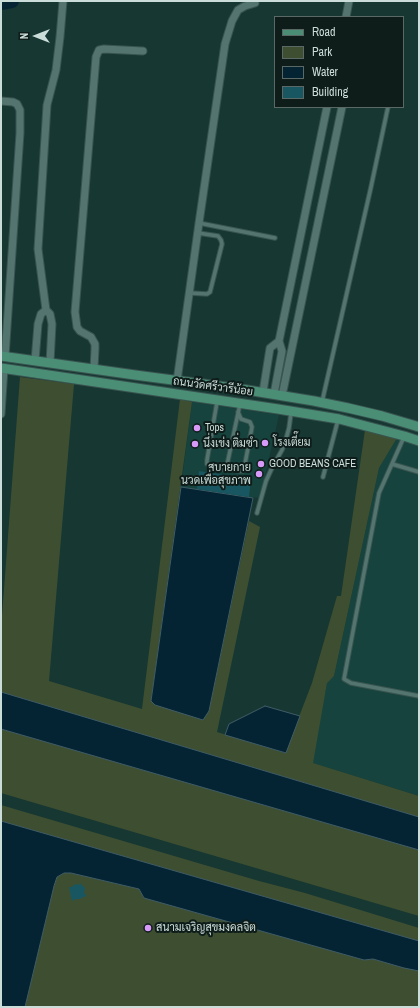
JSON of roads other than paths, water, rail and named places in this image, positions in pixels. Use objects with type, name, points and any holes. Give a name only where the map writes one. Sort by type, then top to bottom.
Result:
[{"type":"main road","name":"ถนนวัดศรีวารีน้อย","points":[[3,356],[263,392],[382,416],[419,427]]},
{"type":"main road","points":[[3,356],[3,368]]},
{"type":"main road","name":"ถนนวัดศรีวารีน้อย","points":[[3,368],[217,400],[239,408],[260,406],[339,419],[419,441]]},
{"type":"main road","points":[[260,406],[263,392]]},
{"type":"main road","points":[[272,408],[278,395]]},
{"type":"street","points":[[50,363],[52,324],[50,314],[46,310],[38,249],[47,105],[56,70],[63,1]]},
{"type":"street","points":[[346,16],[349,1]]},
{"type":"street","points":[[178,381],[199,223],[226,44],[232,21],[238,10],[255,3]]},
{"type":"street","points":[[94,369],[95,344],[91,337],[80,331],[77,327],[75,312],[96,57],[99,50],[104,49],[143,51]]},
{"type":"street","points":[[1,101],[13,102],[17,104],[20,110],[20,133],[3,356]]},
{"type":"street","points":[[278,395],[282,351],[279,341],[327,108]]},
{"type":"street","points":[[278,395],[342,108]]},
{"type":"street","points":[[35,361],[38,324],[41,314],[46,310]]},
{"type":"street","points":[[263,392],[270,348],[279,341]]},
{"type":"street","points":[[1,414],[3,368]]},
{"type":"lane","points":[[321,403],[388,108]]},
{"type":"lane","points":[[199,223],[275,238]]},
{"type":"lane","points":[[190,293],[207,294],[210,292],[222,244],[222,240],[218,236],[198,233]]},
{"type":"lane","points":[[217,400],[207,460],[207,464],[210,467],[240,471],[243,471],[244,469],[252,427],[250,422],[241,420],[239,408]]},
{"type":"lane","points":[[221,469],[228,465],[239,408]]},
{"type":"lane","points":[[257,513],[270,470],[282,450],[286,439],[291,412]]},
{"type":"lane","points":[[323,477],[339,419]]},
{"type":"lane","points":[[404,436],[379,493],[344,678],[351,683],[419,696]]},
{"type":"lane","points":[[392,464],[419,472]]},
{"type":"water","points":[[181,487],[253,498],[209,711],[203,720],[155,705],[151,701]]},
{"type":"water","points":[[1,692],[419,817],[419,850],[1,729]]},
{"type":"water","points":[[265,706],[300,716],[286,753],[225,735],[229,724]]},
{"type":"water","points":[[1,821],[419,941],[419,971],[373,959],[364,960],[144,898],[139,889],[71,873],[64,873],[57,877],[54,886],[25,1007],[1,1007]]},
{"type":"waterway","points":[[1,3],[12,1]]},
{"type":"place","name":"Tops","points":[[197,428]]},
{"type":"place","name":"โรงเตี๊ยม","points":[[265,443]]},
{"type":"place","name":"นึ่งเข่ง ติ่มซำ","points":[[195,444]]},
{"type":"place","name":"GOOD BEANS CAFE","points":[[261,464]]},
{"type":"place","name":"สบายกาย นวดเพื่อสุขภาพ","points":[[259,474]]},
{"type":"place","name":"สนามเจริญสุขมงคลจิต","points":[[148,928]]}]
